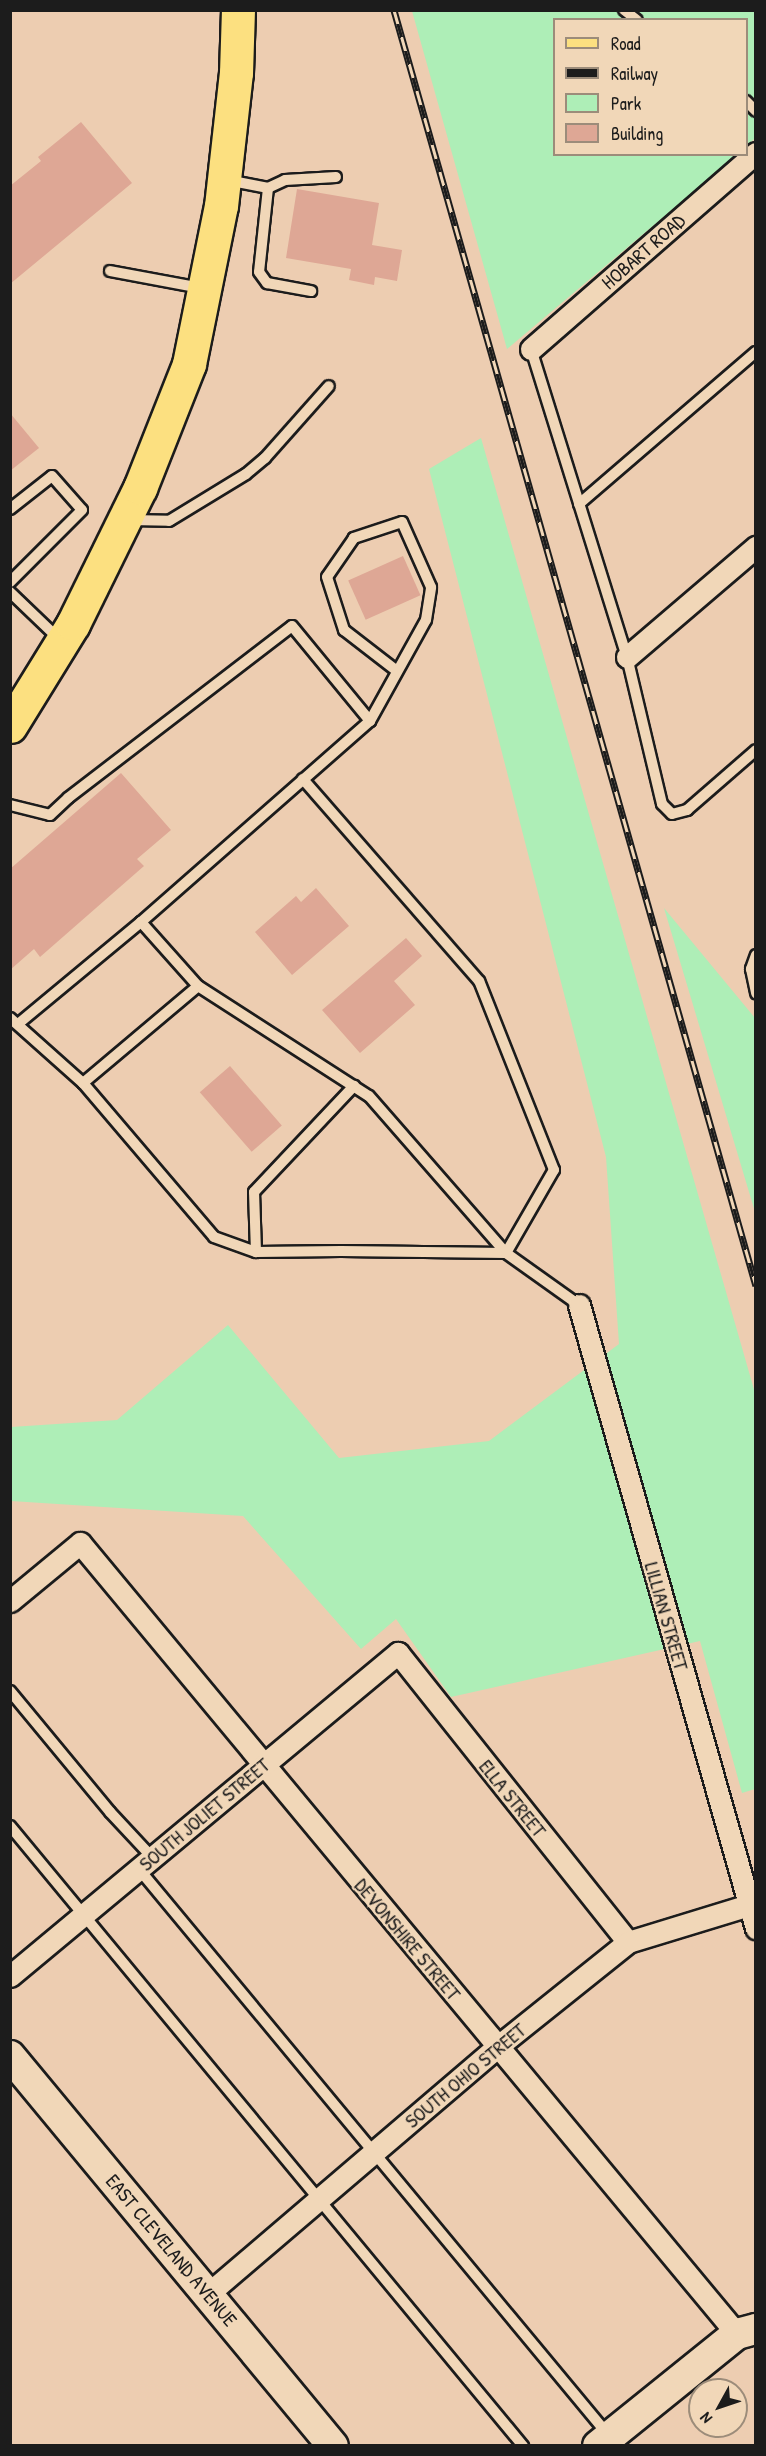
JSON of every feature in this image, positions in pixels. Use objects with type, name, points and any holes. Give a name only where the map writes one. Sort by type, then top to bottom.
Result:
[{"type":"main road","points":[[10,726],[62,642],[140,488],[189,364],[224,179],[236,73],[238,10]]},
{"type":"main road","name":"EAST CLEVELAND AVENUE","points":[[10,2056],[209,2293],[328,2444]]},
{"type":"main road","points":[[608,2442],[746,2332]]},
{"type":"street","name":"HOBART ROAD","points":[[531,350],[756,153]]},
{"type":"street","points":[[627,657],[756,547]]},
{"type":"street","name":"LILLIAN STREET","points":[[579,1305],[756,1928]]},
{"type":"street","name":"DEVONSHIRE STREET","points":[[10,1601],[80,1543],[497,2047],[746,2332]]},
{"type":"street","name":"SOUTH JOLIET STREET","points":[[10,1976],[398,1653]]},
{"type":"street","name":"ELLA STREET","points":[[398,1653],[628,1942]]},
{"type":"street","name":"SOUTH OHIO STREET","points":[[209,2293],[497,2047],[628,1942],[749,1905]]},
{"type":"lane","points":[[224,179],[268,188],[285,180],[336,177]]},
{"type":"lane","points":[[268,188],[259,272],[267,283],[311,291]]},
{"type":"lane","points":[[110,271],[204,289]]},
{"type":"lane","points":[[531,350],[627,657],[662,804],[672,814],[687,810],[756,750]]},
{"type":"lane","points":[[579,504],[756,352]]},
{"type":"lane","points":[[124,520],[169,521],[246,474],[265,458],[329,386]]},
{"type":"lane","points":[[10,509],[52,476],[82,510],[10,582]]},
{"type":"lane","points":[[397,672],[344,630],[327,577],[354,538],[402,522],[431,587],[426,620],[370,721],[141,922],[14,1021],[82,1083],[214,1237],[256,1252],[506,1254]]},
{"type":"lane","points":[[10,592],[62,642]]},
{"type":"lane","points":[[10,805],[50,815],[292,626],[370,721]]},
{"type":"lane","points":[[303,779],[479,981],[554,1170],[506,1254]]},
{"type":"lane","points":[[141,922],[198,986],[369,1096],[506,1254],[579,1305]]},
{"type":"lane","points":[[756,955],[752,969],[756,993]]},
{"type":"lane","points":[[82,1083],[198,986]]},
{"type":"lane","points":[[256,1252],[254,1192],[354,1086]]},
{"type":"lane","points":[[10,1691],[110,1812],[145,1863],[608,2442]]},
{"type":"lane","points":[[10,1826],[523,2445]]},
{"type":"green space","points":[[412,11],[755,11],[755,138],[748,145],[748,18],[553,18],[553,156],[736,156],[507,349]]},
{"type":"green space","points":[[481,438],[755,1393],[755,1789],[742,1793],[700,1641],[451,1697],[396,1619],[361,1649],[243,1516],[11,1501],[11,1427],[117,1420],[228,1325],[339,1458],[489,1441],[619,1344],[606,1157],[429,469]]},
{"type":"green space","points":[[664,908],[755,1018],[755,1212]]},
{"type":"building","points":[[81,122],[132,183],[10,284],[10,186],[41,161],[38,157]]},
{"type":"building","points":[[297,189],[379,203],[372,245],[402,250],[397,281],[375,277],[374,285],[349,280],[351,269],[286,258]]},
{"type":"building","points":[[10,413],[39,448],[10,471]]},
{"type":"building","points":[[403,556],[420,595],[366,620],[348,580]]},
{"type":"building","points":[[121,773],[171,830],[137,859],[144,866],[40,957],[34,949],[10,970],[10,869]]},
{"type":"building","points":[[316,888],[349,926],[292,975],[255,932],[296,896],[301,902]]},
{"type":"building","points":[[406,938],[422,956],[394,981],[415,1005],[360,1053],[322,1010]]},
{"type":"building","points":[[230,1066],[282,1126],[252,1152],[200,1092]]},
{"type":"railway","points":[[394,10],[756,1286]]}]
